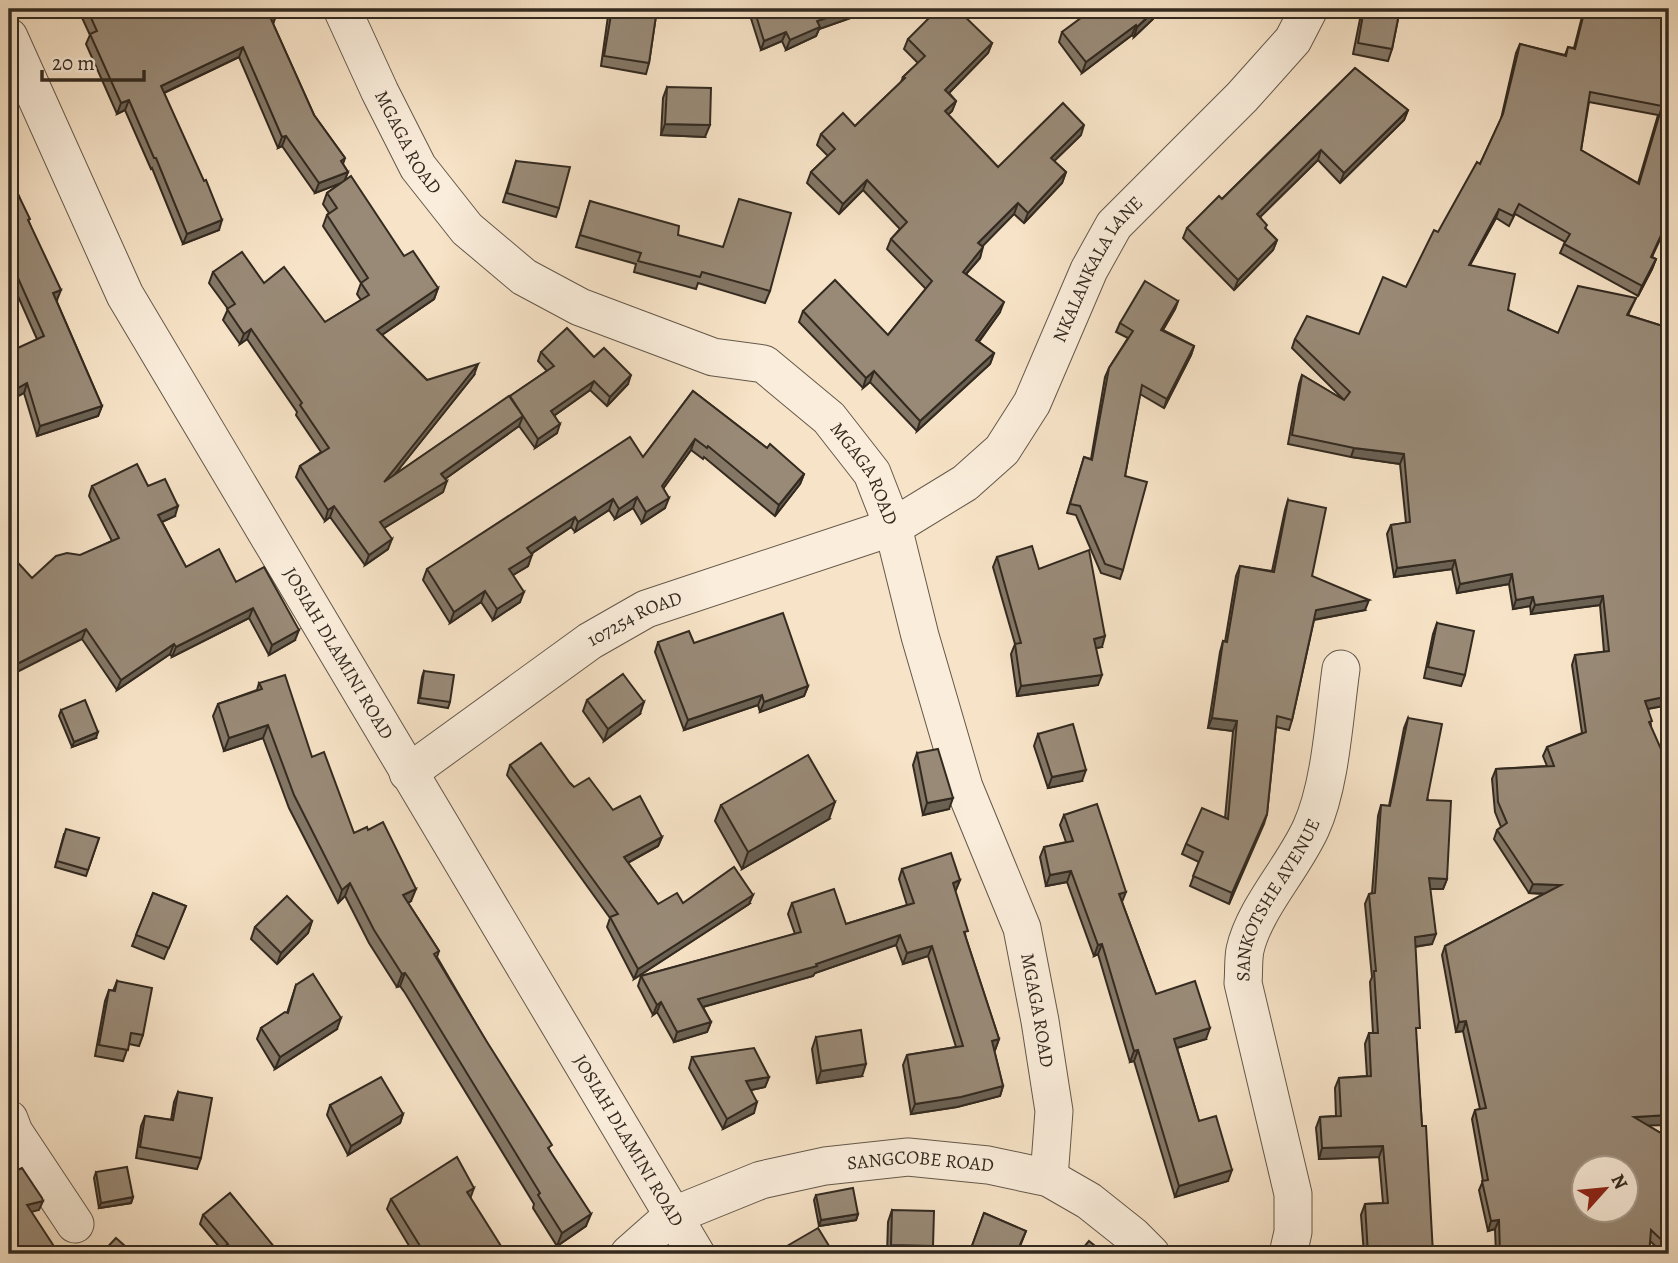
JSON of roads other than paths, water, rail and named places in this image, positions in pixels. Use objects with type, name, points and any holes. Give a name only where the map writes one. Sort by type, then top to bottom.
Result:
[{"type":"street","name":"MGAGA ROAD","points":[[342,9],[418,167],[467,229],[524,277],[580,307],[713,357],[764,363],[830,418],[872,473],[893,527],[920,636],[964,787],[1022,928],[1054,1111],[1049,1178]]},
{"type":"street","name":"NKALANKALA LANE","points":[[893,527],[965,483],[1002,450],[1032,403],[1089,270],[1114,225],[1242,96],[1293,40],[1309,9]]},
{"type":"street","name":"JOSIAH DLAMINI ROAD","points":[[11,48],[125,295],[696,1254]]},
{"type":"street","name":"107254 ROAD","points":[[408,773],[590,641],[646,609],[893,527]]},
{"type":"street","name":"SANKOTSHE AVENUE","points":[[1288,1254],[1293,1232],[1293,1194],[1243,983],[1245,952],[1254,923],[1287,874],[1312,827],[1324,788],[1341,669]]},
{"type":"street","points":[[9,1119],[14,1132],[75,1224]]},
{"type":"street","name":"SANGCOBE ROAD","points":[[629,1254],[672,1216],[761,1180],[825,1166],[908,1157],[988,1165],[1049,1178],[1089,1201],[1151,1254]]}]
